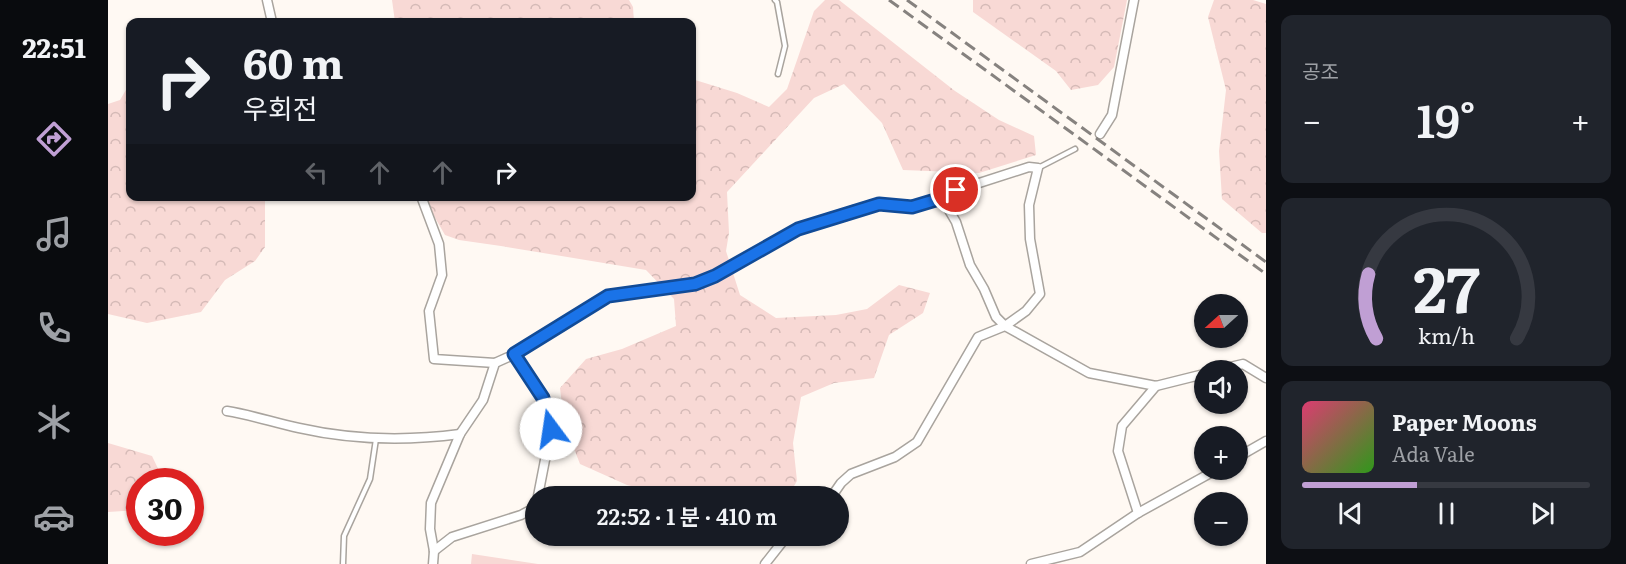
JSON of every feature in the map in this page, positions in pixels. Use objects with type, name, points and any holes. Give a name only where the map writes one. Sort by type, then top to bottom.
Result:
[{"type":"street","points":[[267,0],[271,18]]},
{"type":"street","points":[[1100,134],[1112,115],[1134,0]]},
{"type":"street","points":[[423,201],[439,244],[442,275],[429,311],[434,359],[495,363],[514,354],[608,296],[695,284],[715,276],[798,229],[854,210],[879,204],[912,207],[942,198],[956,190],[1029,167],[1038,168],[1029,205],[1030,239],[1040,294],[1026,311],[1005,326],[978,338],[917,442],[895,457],[851,474],[839,486]]},
{"type":"street","points":[[942,198],[957,222],[970,266],[984,289],[996,317],[1005,326],[1089,373],[1156,386],[1194,376]]},
{"type":"street","points":[[514,354],[543,398],[551,429],[540,486]]},
{"type":"street","points":[[433,564],[434,551],[430,529],[431,503],[460,434],[483,400],[495,363]]},
{"type":"street","points":[[1248,367],[1266,378]]},
{"type":"street","points":[[1138,513],[1118,451],[1122,426],[1156,386]]},
{"type":"street","points":[[228,411],[300,428],[376,439],[423,439],[460,434]]},
{"type":"street","points":[[1248,451],[1266,441]]},
{"type":"street","points":[[1031,564],[1080,552],[1138,513],[1198,480]]},
{"type":"street","points":[[434,551],[452,537],[525,513]]},
{"type":"street","points":[[765,564],[779,546]]},
{"type":"lane","points":[[775,0],[784,46],[778,74]]},
{"type":"lane","points":[[1038,168],[1075,149]]},
{"type":"lane","points":[[343,564],[344,536],[370,479],[376,439]]},
{"type":"green space","points":[[392,0],[629,0],[633,7],[634,18],[394,18]]},
{"type":"green space","points":[[825,0],[839,0],[955,91],[999,120],[1034,136],[1036,155],[979,173],[903,170],[882,123],[844,84],[814,98],[727,192],[729,233],[726,251],[740,295],[776,318],[836,315],[867,309],[899,285],[930,293],[923,313],[889,335],[874,378],[834,383],[801,397],[793,443],[797,481],[794,486],[631,486],[580,464],[564,423],[560,388],[586,359],[622,349],[676,326],[674,299],[646,270],[459,240],[445,235],[425,201],[696,201],[696,80],[737,93],[769,107],[787,89],[814,11]]},
{"type":"green space","points":[[973,0],[1127,0],[1114,67],[1098,85],[1071,90],[1056,71],[973,12]]},
{"type":"green space","points":[[1214,0],[1253,0],[1266,4],[1266,233],[1262,233],[1222,199],[1219,151],[1226,90],[1208,17]]},
{"type":"green space","points":[[126,90],[126,201],[265,201],[265,247],[255,261],[225,280],[201,312],[147,323],[108,314],[108,104],[120,100]]},
{"type":"green space","points":[[108,443],[152,456],[158,468],[126,468],[126,511],[108,512]]},
{"type":"green space","points":[[472,554],[538,564],[471,564]]},
{"type":"railway","points":[[889,0],[1266,274]]},
{"type":"railway","points":[[907,0],[1266,262]]},
{"type":"route","points":[[551,429],[543,398],[514,354],[608,296],[695,284],[715,276],[798,229],[879,204],[912,207],[942,198],[956,190]]}]
